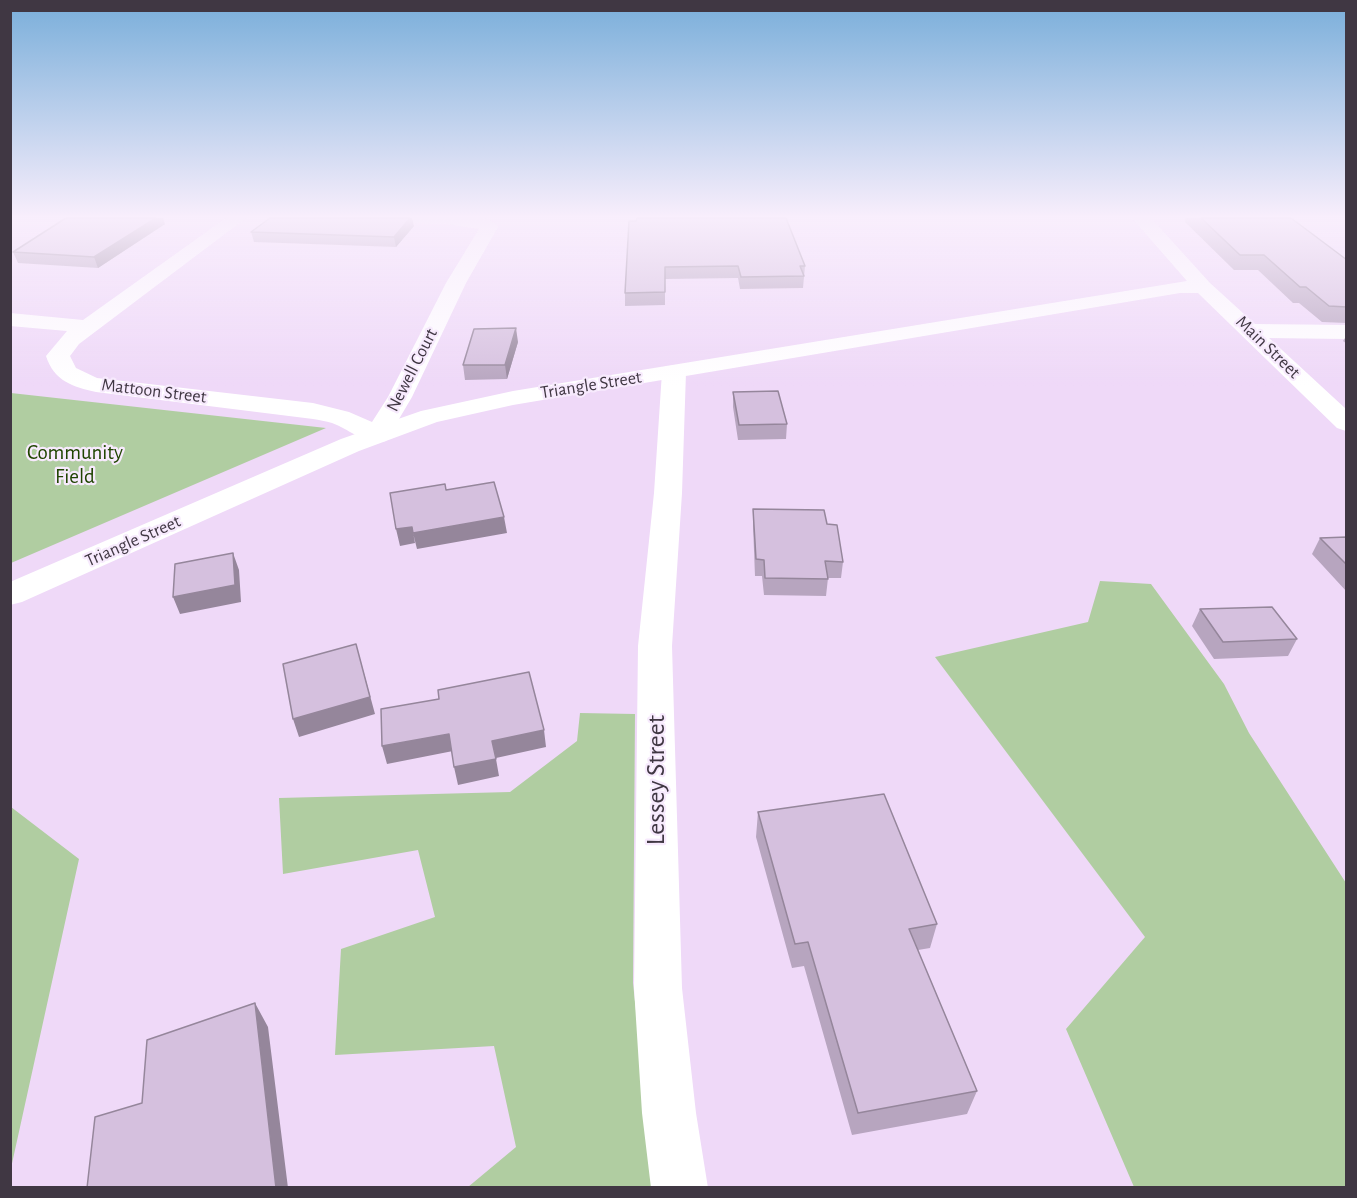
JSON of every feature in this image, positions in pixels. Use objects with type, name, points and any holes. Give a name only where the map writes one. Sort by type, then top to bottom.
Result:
[{"type":"street","points":[[10,319],[87,327],[160,274]]},
{"type":"street","name":"Newell Court","points":[[377,435],[400,397],[461,274]]},
{"type":"street","name":"Main Street","points":[[1191,274],[1347,423]]},
{"type":"street","name":"Triangle Street","points":[[10,595],[377,435],[430,416],[513,398],[1180,287],[1203,287]]},
{"type":"street","name":"Mattoon Street","points":[[87,327],[71,339],[58,356],[60,365],[66,373],[76,379],[96,384],[313,411],[340,417],[377,435]]},
{"type":"street","points":[[1251,331],[1347,332]]},
{"type":"street","name":"Lessey Street","points":[[674,372],[668,493],[655,646],[658,988],[669,1113],[681,1188]]},
{"type":"green space","name":"Community Field","points":[[11,393],[326,428],[11,563]]},
{"type":"green space","points":[[1100,581],[1151,584],[1224,684],[1249,733],[1346,883],[1346,1187],[1134,1187],[1066,1029],[1145,937],[935,657],[1088,622]]},
{"type":"green space","points":[[580,713],[635,714],[633,983],[655,1187],[468,1187],[516,1147],[494,1046],[335,1055],[341,949],[435,917],[418,850],[283,874],[279,798],[510,792],[577,741]]},
{"type":"green space","points":[[11,807],[79,859],[11,1168]]},
{"type":"building","points":[[626,274],[665,274],[665,292],[625,293]]},
{"type":"building","points":[[740,274],[803,274],[804,276],[741,277]]},
{"type":"building","points":[[1285,274],[1347,274],[1347,307],[1329,306],[1306,287],[1300,287]]},
{"type":"building","points":[[516,328],[505,365],[463,365],[474,329]]},
{"type":"building","points":[[778,391],[787,424],[739,425],[733,392]]},
{"type":"building","points":[[494,482],[504,517],[413,533],[412,527],[396,529],[390,493],[445,484],[446,490]]},
{"type":"building","points":[[753,509],[824,510],[827,524],[837,525],[843,562],[825,561],[828,579],[765,578],[764,560],[756,559]]},
{"type":"building","points":[[1347,537],[1347,565],[1320,538]]},
{"type":"building","points":[[233,553],[235,585],[173,597],[175,564]]},
{"type":"building","points":[[1272,607],[1297,639],[1223,642],[1200,609]]},
{"type":"building","points":[[356,644],[370,697],[293,719],[283,664]]},
{"type":"building","points":[[529,672],[544,730],[492,741],[496,759],[454,767],[449,734],[382,746],[381,709],[439,699],[438,690]]},
{"type":"building","points":[[884,794],[937,924],[909,929],[977,1091],[858,1113],[808,942],[795,944],[758,812]]},
{"type":"building","points":[[255,1003],[276,1188],[87,1188],[95,1117],[142,1103],[147,1040]]}]
